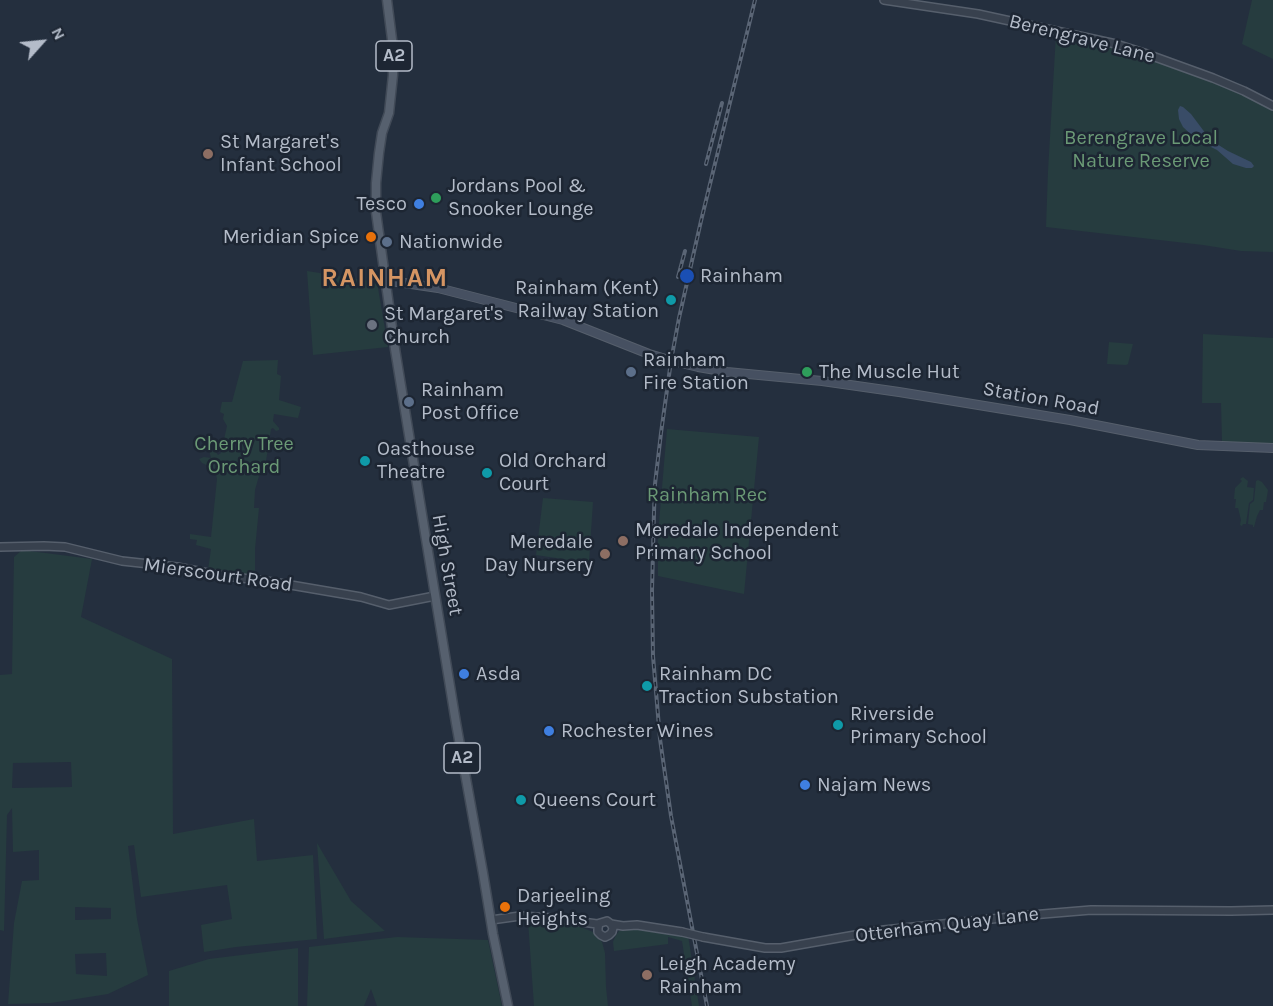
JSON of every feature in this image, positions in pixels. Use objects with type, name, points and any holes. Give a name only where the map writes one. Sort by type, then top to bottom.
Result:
[{"type":"main road","name":"High Street","points":[[387,0],[393,47],[393,75],[389,112],[380,144],[376,212],[384,280],[435,596],[491,920]]},
{"type":"main road","name":"Station Road","points":[[384,280],[438,288],[563,320],[649,354],[698,367],[908,393],[1070,420],[1198,445],[1273,448]]},
{"type":"main road","name":"A2","points":[[491,920],[507,1006]]},
{"type":"street","name":"Berengrave Lane","points":[[884,0],[978,14],[1116,44],[1213,78],[1273,106]]},
{"type":"street","name":"Mierscourt Road","points":[[0,547],[65,547],[122,561],[273,582],[361,597],[388,605],[435,596]]},
{"type":"street","name":"Otterham Quay Lane","points":[[612,927],[638,926],[765,948],[781,948],[884,930],[1091,910],[1273,910]]},
{"type":"street","name":"Otterham Quay Lane","points":[[491,920],[520,916],[572,920],[585,924],[603,936],[608,936],[612,927]]},
{"type":"street","name":"Otterham Quay Lane","points":[[585,924],[599,924],[606,921],[612,927]]},
{"type":"street","points":[[599,924],[597,929],[599,933]]},
{"type":"green space","points":[[1252,0],[1273,0],[1273,59],[1242,44]]},
{"type":"green space","name":"Berengrave Local Nature Reserve","points":[[1056,34],[1128,50],[1224,85],[1273,109],[1273,252],[1241,251],[1046,227]]},
{"type":"green space","points":[[307,271],[377,282],[388,347],[313,355]]},
{"type":"green space","points":[[1203,334],[1273,338],[1273,447],[1222,442],[1221,403],[1202,403]]},
{"type":"green space","points":[[1109,342],[1133,344],[1128,364],[1107,364]]},
{"type":"green space","name":"Cherry Tree Orchard","points":[[278,360],[277,374],[281,376],[279,400],[301,407],[298,418],[274,414],[273,421],[279,430],[271,429],[264,474],[259,476],[255,490],[254,508],[259,508],[255,575],[208,570],[211,549],[196,545],[197,540],[190,539],[190,534],[211,537],[217,479],[215,469],[202,463],[199,459],[211,458],[209,450],[215,451],[218,455],[221,453],[227,426],[223,419],[224,414],[220,412],[222,402],[232,402],[243,361]]},
{"type":"green space","name":"Rainham Rec","points":[[667,429],[759,437],[744,594],[658,576],[658,534]]},
{"type":"green space","points":[[1243,477],[1248,481],[1247,487],[1254,488],[1246,524],[1242,526],[1238,508],[1235,508],[1236,499],[1234,499],[1235,488]]},
{"type":"green space","points":[[1258,480],[1268,490],[1263,510],[1260,510],[1253,527],[1248,524],[1250,504],[1254,501]]},
{"type":"green space","points":[[543,498],[593,502],[589,563],[536,555]]},
{"type":"green space","points":[[22,550],[92,559],[81,617],[172,659],[173,834],[254,819],[257,861],[313,855],[317,939],[204,952],[201,925],[232,919],[227,885],[141,897],[134,845],[128,846],[137,919],[148,975],[108,994],[51,1003],[8,1004],[14,923],[22,881],[39,880],[39,850],[13,852],[12,808],[7,815],[4,931],[0,930],[0,675],[12,674],[14,557]],"holes":[[[71,762],[72,787],[12,788],[13,763]],[[75,907],[111,908],[111,919],[75,920]],[[106,953],[107,976],[76,974],[75,954]]]},
{"type":"green space","points":[[317,843],[351,901],[385,931],[324,939]]},
{"type":"green space","points":[[528,921],[571,923],[593,932],[602,942],[605,953],[608,1006],[534,1006]]},
{"type":"green space","points":[[641,928],[688,935],[699,1006],[692,1006],[682,941],[668,937],[668,944],[614,951],[613,942],[619,931]]},
{"type":"green space","points":[[397,937],[488,940],[502,1006],[377,1006],[371,989],[364,1006],[307,1006],[309,947]]},
{"type":"green space","points":[[298,948],[298,1006],[169,1006],[169,971],[209,959]]},
{"type":"water","points":[[1180,106],[1191,114],[1217,144],[1251,162],[1254,166],[1246,168],[1233,164],[1217,150],[1197,140],[1183,127],[1179,119]]},
{"type":"railway","points":[[707,1006],[671,816],[660,739],[653,656],[655,484],[679,318],[755,0]]},
{"type":"railway","points":[[706,164],[722,103]]},
{"type":"railway","points":[[678,277],[685,251]]},
{"type":"place","name":"St Margaret's Infant School","points":[[208,154]]},
{"type":"place","name":"Jordans Pool & Snooker Lounge","points":[[436,198]]},
{"type":"place","name":"Tesco","points":[[419,204]]},
{"type":"place","name":"Meridian Spice","points":[[371,237]]},
{"type":"place","name":"Nationwide","points":[[387,242]]},
{"type":"place","name":"Rainham","points":[[687,276]]},
{"type":"place","name":"Rainham (Kent) Railway Station","points":[[671,300]]},
{"type":"place","name":"St Margaret's Church","points":[[372,325]]},
{"type":"place","name":"Rainham Fire Station","points":[[631,372]]},
{"type":"place","name":"The Muscle Hut","points":[[807,372]]},
{"type":"place","name":"Rainham Post Office","points":[[409,402]]},
{"type":"place","name":"Oasthouse Theatre","points":[[365,461]]},
{"type":"place","name":"Old Orchard Court","points":[[487,473]]},
{"type":"place","name":"Meredale Independent Primary School","points":[[623,541]]},
{"type":"place","name":"Meredale Day Nursery","points":[[605,554]]},
{"type":"place","name":"Asda","points":[[464,674]]},
{"type":"place","name":"Rainham DC Traction Substation","points":[[647,686]]},
{"type":"place","name":"Riverside Primary School","points":[[838,725]]},
{"type":"place","name":"Rochester Wines","points":[[549,731]]},
{"type":"place","name":"Najam News","points":[[805,785]]},
{"type":"place","name":"Queens Court","points":[[521,800]]},
{"type":"place","name":"Darjeeling Heights","points":[[505,907]]},
{"type":"place","name":"Leigh Academy Rainham","points":[[647,975]]},
{"type":"district","name":"RAINHAM","points":[[385,279]]}]
